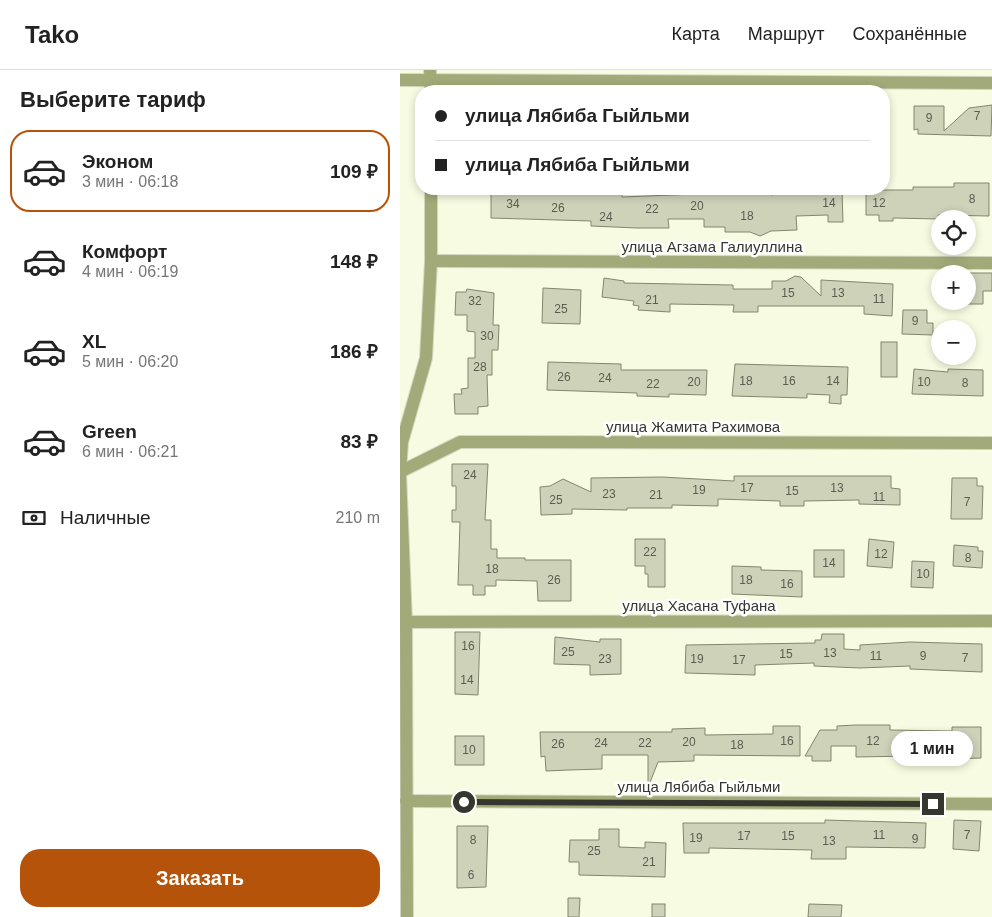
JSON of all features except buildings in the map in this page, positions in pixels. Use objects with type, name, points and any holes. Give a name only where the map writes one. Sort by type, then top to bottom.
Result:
[{"type":"street","points":[[400,80],[992,83]]},
{"type":"street","points":[[407,917],[406,622],[400,472],[402,442],[426,358],[431,261],[431,195]]},
{"type":"street","name":"улица Агзама Галиуллина","points":[[431,261],[992,263]]},
{"type":"street","name":"улица Жамита Рахимова","points":[[400,472],[460,442],[992,443]]},
{"type":"street","name":"улица Хасана Туфана","points":[[406,622],[992,621]]},
{"type":"street","name":"улица Лябиба Гыйльми","points":[[406,801],[992,804]]},
{"type":"route","points":[[464,802],[933,804]]}]
